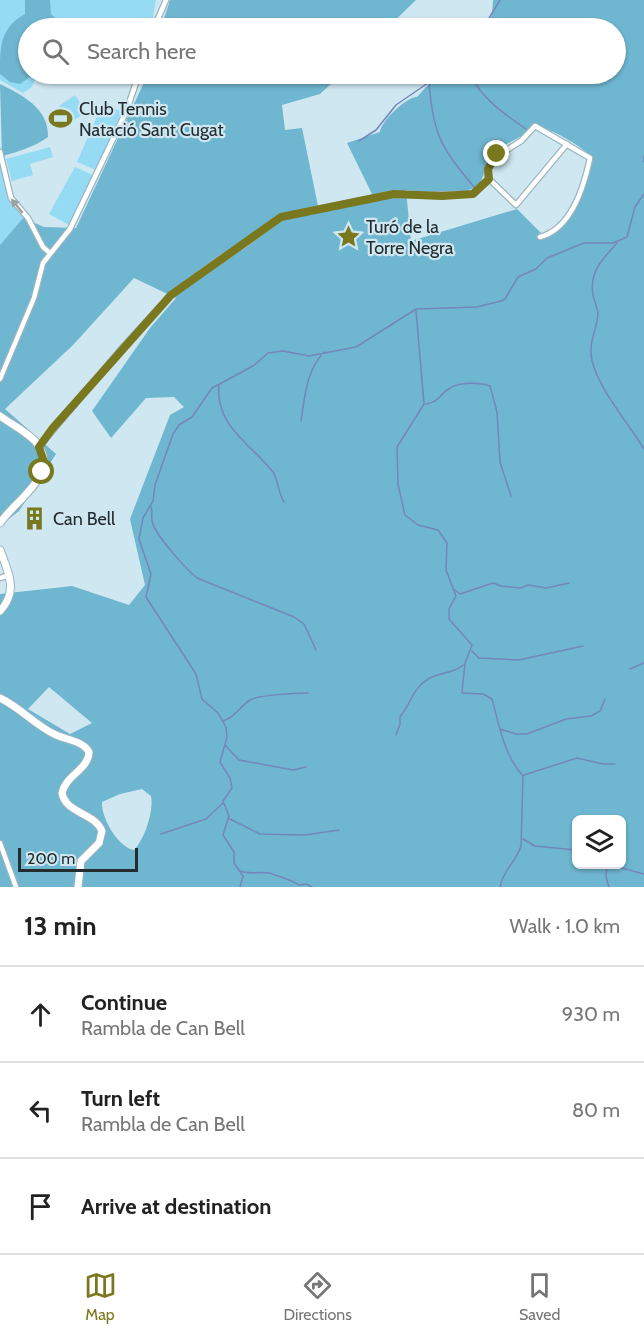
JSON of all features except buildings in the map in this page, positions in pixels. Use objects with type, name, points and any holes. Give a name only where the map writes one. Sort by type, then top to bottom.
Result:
[{"type":"main road","points":[[0,416],[30,437],[39,447],[44,462],[41,476],[0,523]]},
{"type":"main road","points":[[0,550],[9,575],[10,594],[0,611]]},
{"type":"main road","points":[[0,698],[19,708],[48,731],[85,746],[89,752],[88,759],[66,782],[62,793],[67,804],[98,822],[102,831],[99,843],[81,861],[78,887]]},
{"type":"street","points":[[158,18],[166,0]]},
{"type":"street","points":[[0,379],[34,298],[43,263],[70,229],[126,112],[136,84]]},
{"type":"street","points":[[540,237],[555,231],[569,212],[581,186],[588,156],[567,144],[535,126],[521,141],[491,160],[487,174],[489,179],[516,205],[567,144]]},
{"type":"street","points":[[0,152],[11,198],[27,218],[43,247],[50,253]]},
{"type":"street","points":[[39,447],[122,348],[171,295],[222,257],[243,246],[272,223],[296,214],[394,194],[468,196],[480,190],[489,179]]},
{"type":"street","points":[[0,578],[9,575]]},
{"type":"street","points":[[0,843],[16,887]]},
{"type":"shaded area","points":[[0,0],[156,0],[153,18],[18,18],[18,84],[33,84],[23,93],[0,80]]},
{"type":"shaded area","points":[[25,0],[50,0],[51,14],[55,18],[19,18],[25,14]]},
{"type":"shaded area","points":[[170,0],[416,0],[397,18],[164,18]]},
{"type":"shaded area","points":[[493,0],[644,0],[644,887],[0,887],[0,594],[72,586],[129,605],[145,585],[130,519],[170,415],[184,407],[174,397],[146,398],[111,438],[92,411],[150,328],[176,298],[134,278],[73,345],[5,409],[56,454],[19,511],[0,526],[0,245],[23,218],[44,227],[76,228],[143,84],[331,84],[320,94],[282,105],[285,130],[302,128],[319,211],[375,200],[347,143],[380,132],[381,127],[395,110],[417,97],[429,84],[626,84],[626,18],[490,18]],"holes":[[[533,125],[574,143],[591,159],[576,204],[564,225],[545,237],[517,209],[411,241],[406,190],[446,193],[476,187],[492,155],[528,131]],[[49,687],[92,723],[70,734],[28,709]],[[142,789],[151,796],[148,824],[142,839],[134,850],[128,848],[117,838],[107,823],[102,802],[120,794]]]},
{"type":"shaded area","points":[[17,19],[18,84],[10,82],[0,74],[3,39]]},
{"type":"shaded area","points":[[0,84],[25,98],[39,110],[47,127],[48,137],[26,149],[2,156]]},
{"type":"shaded area","points":[[75,95],[86,112],[70,123],[59,106]]},
{"type":"shaded area","points":[[103,103],[120,111],[120,116],[96,170],[77,162]]},
{"type":"shaded area","points":[[50,147],[53,157],[30,164],[33,175],[12,181],[6,159]]},
{"type":"shaded area","points":[[0,152],[11,198],[28,218],[23,218],[0,245]]},
{"type":"shaded area","points":[[75,167],[93,175],[69,225],[49,214]]},
{"type":"waterway","points":[[489,18],[500,0]]},
{"type":"waterway","points":[[359,141],[376,130],[396,105],[426,84]]},
{"type":"waterway","points":[[429,84],[430,98],[440,139],[454,162],[475,188]]},
{"type":"waterway","points":[[476,84],[486,98],[526,129]]},
{"type":"waterway","points":[[644,156],[644,162]]},
{"type":"waterway","points":[[240,887],[243,876],[234,863],[234,852],[223,835],[229,816],[223,801],[232,788],[230,778],[220,762],[227,737],[226,727],[218,713],[202,699],[196,674],[146,597],[151,574],[139,539],[143,518],[153,501],[155,485],[173,434],[179,425],[192,417],[212,388],[253,366],[268,353],[283,351],[309,356],[356,347],[416,309],[477,307],[501,301],[505,299],[518,277],[536,269],[547,258],[584,243],[613,243],[627,237],[635,207],[644,194]]},
{"type":"waterway","points":[[617,243],[598,266],[593,279],[593,295],[598,313],[591,353],[593,364],[604,389],[644,449]]},
{"type":"waterway","points":[[416,311],[424,404],[397,447],[398,484],[405,515],[418,525],[438,530],[447,543],[446,570],[456,596],[449,609],[449,619],[472,645],[465,663],[462,693],[483,694],[492,699],[511,759],[523,776],[521,846],[500,887]]},
{"type":"waterway","points":[[301,421],[310,376],[313,367],[324,352]]},
{"type":"waterway","points":[[426,404],[434,401],[454,386],[475,383],[490,386],[497,412],[500,462],[511,496]]},
{"type":"waterway","points":[[219,385],[219,399],[229,423],[273,472],[284,502]]},
{"type":"waterway","points":[[151,507],[152,521],[159,535],[197,578],[294,617],[304,624],[316,650]]},
{"type":"waterway","points":[[455,590],[460,594],[493,583],[521,588],[528,585],[546,588],[569,583]]},
{"type":"waterway","points":[[472,651],[479,658],[519,660],[583,646]]},
{"type":"waterway","points":[[630,669],[644,663]]},
{"type":"waterway","points":[[396,735],[400,717],[419,687],[432,677],[463,665]]},
{"type":"waterway","points":[[223,721],[254,698],[308,693]]},
{"type":"waterway","points":[[500,729],[516,734],[527,734],[566,719],[591,716],[600,711],[605,699]]},
{"type":"waterway","points":[[225,745],[239,760],[293,770],[306,767]]},
{"type":"waterway","points":[[524,775],[577,758],[603,764],[615,764]]},
{"type":"waterway","points":[[161,834],[206,819],[223,803]]},
{"type":"waterway","points":[[230,819],[260,834],[305,835],[339,830]]},
{"type":"waterway","points":[[523,839],[535,846],[572,850]]},
{"type":"waterway","points":[[609,887],[606,877],[607,864],[644,874]]},
{"type":"waterway","points":[[240,871],[269,873],[299,885],[306,884],[312,887]]},
{"type":"place","name":"Club Tennis Natació Sant Cugat","points":[[61,119]]},
{"type":"place","name":"Turó de la Torre Negra","points":[[348,237]]},
{"type":"place","name":"Can Bell","points":[[35,519]]},
{"type":"route","points":[[42,472],[44,462],[39,447],[52,429],[171,295],[222,257],[243,246],[281,217],[394,194],[468,196],[480,190],[489,179],[488,169],[491,160],[497,154]]}]
